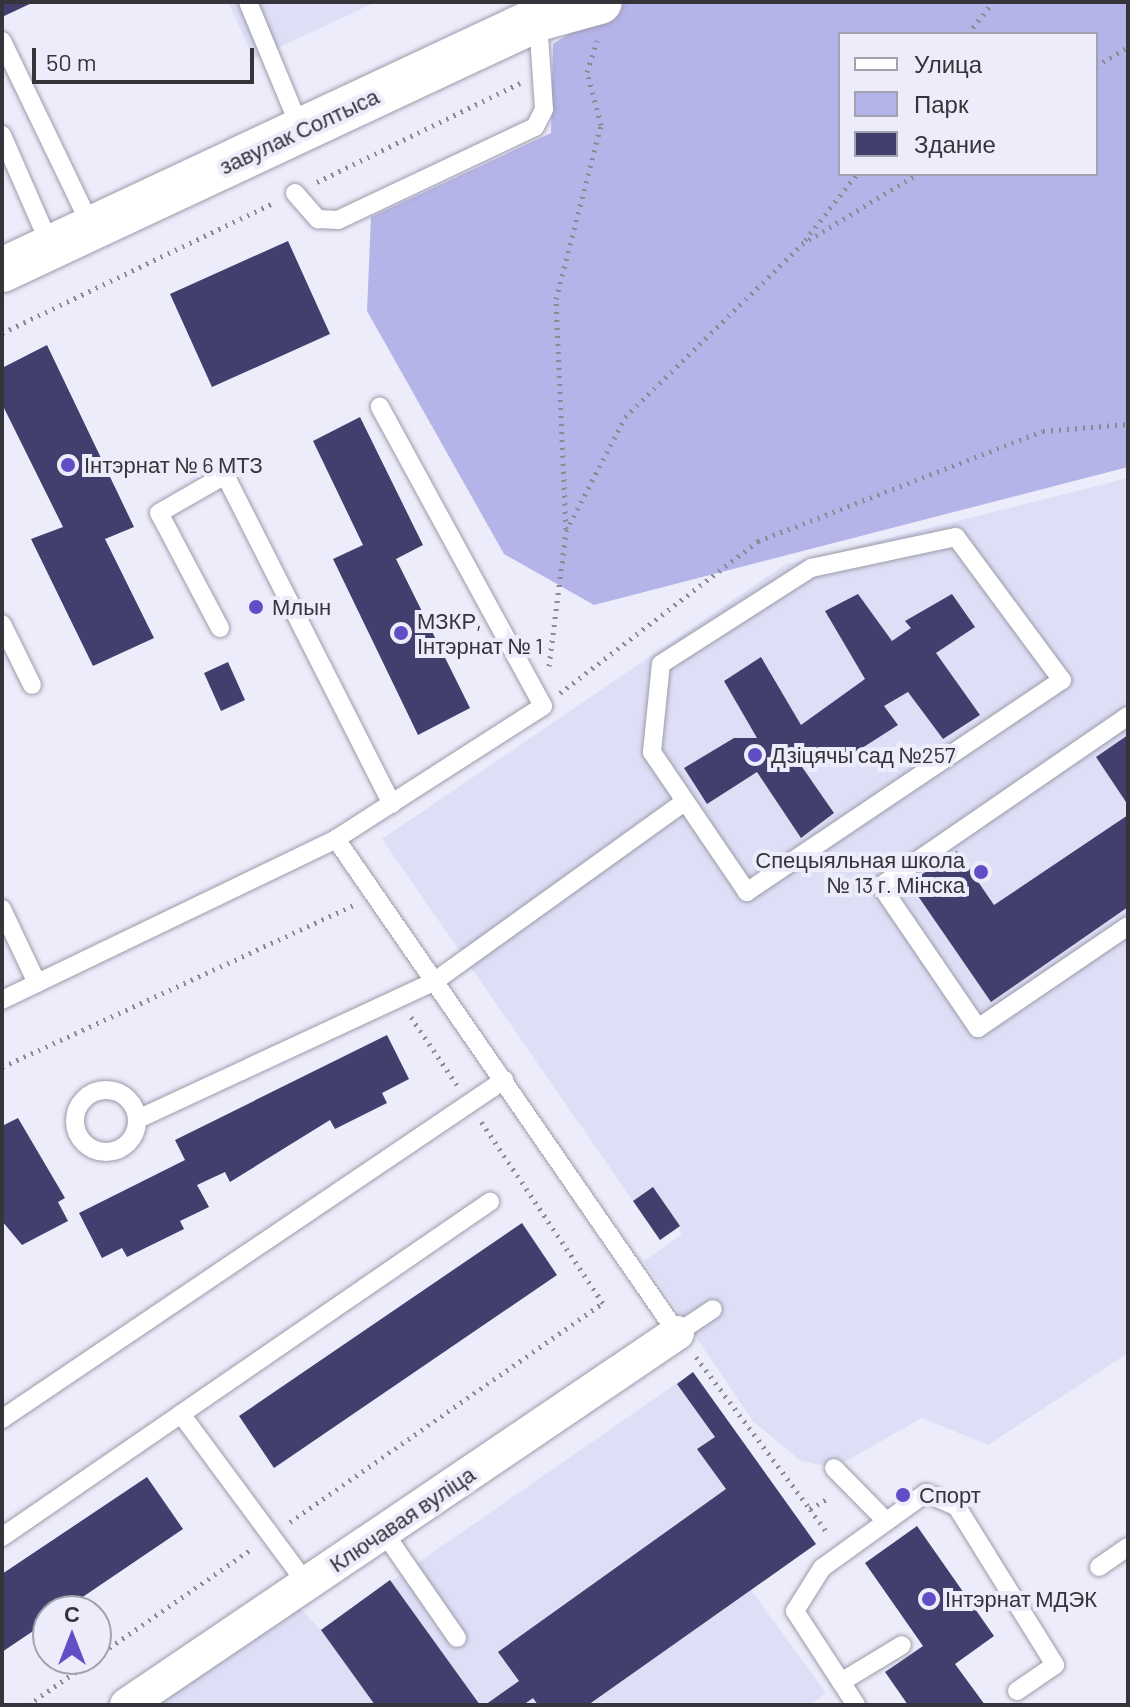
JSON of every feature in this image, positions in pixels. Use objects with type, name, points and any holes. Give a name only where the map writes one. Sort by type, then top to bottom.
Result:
[{"type":"street","name":"завулак Солтыса","points":[[2,270],[301,130],[538,10],[600,16]]},
{"type":"street","name":"Ключавая вуліца","points":[[127,1705],[677,1333]]},
{"type":"lane","points":[[248,2],[301,130]]},
{"type":"lane","points":[[295,193],[318,219],[338,220],[535,127],[544,109],[538,10]]},
{"type":"lane","points":[[2,41],[92,228]]},
{"type":"lane","points":[[2,135],[51,247]]},
{"type":"lane","points":[[2,1000],[336,839],[543,706],[380,407]]},
{"type":"lane","points":[[220,628],[159,513],[225,475],[392,804]]},
{"type":"lane","points":[[956,537],[1062,680],[747,892],[684,802],[652,752],[661,664],[811,568],[956,537]]},
{"type":"lane","points":[[2,624],[32,685]]},
{"type":"lane","points":[[1128,716],[881,886],[978,1028],[1128,926]]},
{"type":"lane","points":[[138,1119],[435,981],[684,802]]},
{"type":"lane","points":[[336,839],[677,1333],[713,1309]]},
{"type":"lane","points":[[2,909],[37,983]]},
{"type":"lane","points":[[2,1419],[504,1080]]},
{"type":"lane","points":[[2,1537],[490,1202]]},
{"type":"lane","points":[[181,1414],[306,1583]]},
{"type":"lane","points":[[834,1468],[848,1486],[886,1521]]},
{"type":"lane","points":[[856,1705],[795,1611],[822,1568],[926,1493],[957,1507],[1055,1665],[1017,1691]]},
{"type":"lane","points":[[383,1531],[457,1638]]},
{"type":"lane","points":[[1099,1567],[1128,1547]]},
{"type":"lane","points":[[841,1682],[902,1645]]},
{"type":"path","points":[[970,32],[993,2]]},
{"type":"path","points":[[543,706],[566,531],[556,299],[601,125],[587,72],[600,16]]},
{"type":"path","points":[[1098,65],[1128,47]]},
{"type":"path","points":[[566,531],[625,417],[802,244],[855,176]]},
{"type":"path","points":[[802,244],[914,176]]},
{"type":"path","points":[[543,706],[758,541],[1043,431],[1128,424]]},
{"type":"path","points":[[2,1067],[376,895]]},
{"type":"path","points":[[112,1646],[603,1303],[398,998]]},
{"type":"path","points":[[677,1333],[842,1554]]},
{"type":"path","points":[[810,1509],[848,1486]]},
{"type":"path","points":[[28,1705],[71,1675]]},
{"type":"shaded area","points":[[228,2],[376,2],[254,59]]},
{"type":"shaded area","points":[[1128,478],[1128,1353],[988,1445],[922,1418],[834,1468],[801,1461],[753,1421],[644,1261],[681,1235],[680,1227],[660,1240],[382,839],[786,564]]},
{"type":"shaded area","points":[[693,1372],[816,1544],[751,1590],[826,1693],[810,1705],[151,1705],[297,1605],[321,1630]]},
{"type":"green space","points":[[582,2],[1128,2],[1128,467],[594,605],[504,554],[367,311],[371,217],[551,133],[553,44],[569,34]]},
{"type":"building","points":[[2,2],[34,2],[2,17]]},
{"type":"building","points":[[288,241],[330,334],[212,387],[170,294]]},
{"type":"building","name":"Інтэрнат № 6 МТЗ","points":[[47,345],[134,527],[105,539],[154,638],[93,666],[31,539],[63,527],[2,404],[2,368]]},
{"type":"building","name":"МЗКР, Інтэрнат № 1","points":[[360,417],[423,545],[396,559],[470,708],[418,735],[333,559],[363,545],[313,441]]},
{"type":"building","points":[[858,594],[892,641],[911,628],[905,621],[952,594],[975,627],[936,653],[980,715],[943,739],[908,692],[884,706],[898,725],[834,766],[822,751],[800,764],[834,813],[801,838],[757,772],[707,804],[684,768],[734,738],[757,738],[724,681],[761,657],[801,725],[865,679],[825,611]]},
{"type":"building","points":[[228,662],[245,700],[221,711],[204,673]]},
{"type":"building","points":[[1128,735],[1128,805],[1096,757]]},
{"type":"building","name":"Спецыяльная школа № 13 г. Мінска","points":[[1128,815],[1128,907],[991,1002],[909,883],[957,851],[994,905]]},
{"type":"building","points":[[387,1035],[409,1079],[382,1093],[387,1103],[335,1129],[330,1120],[230,1182],[225,1172],[197,1185],[209,1207],[180,1221],[184,1229],[127,1257],[122,1248],[102,1258],[79,1213],[185,1160],[175,1140]]},
{"type":"building","points":[[18,1118],[65,1198],[58,1202],[68,1221],[22,1245],[2,1221],[2,1126]]},
{"type":"building","points":[[653,1187],[680,1226],[660,1240],[633,1201]]},
{"type":"building","points":[[522,1223],[557,1275],[274,1468],[239,1416]]},
{"type":"building","points":[[693,1372],[816,1544],[588,1705],[538,1705],[533,1698],[523,1705],[485,1705],[519,1681],[498,1652],[726,1489],[697,1449],[715,1437],[677,1384]]},
{"type":"building","points":[[147,1477],[183,1529],[86,1595],[32,1595],[32,1632],[2,1652],[2,1574]]},
{"type":"building","name":"Інтэрнат МДЭК","points":[[917,1526],[994,1636],[955,1664],[985,1705],[908,1705],[885,1672],[923,1646],[865,1563]]},
{"type":"building","points":[[390,1580],[480,1705],[375,1705],[321,1630]]},
{"type":"place","name":"Інтэрнат № 6 МТЗ","points":[[68,465]]},
{"type":"place","name":"Млын","points":[[256,607]]},
{"type":"place","name":"МЗКР, Інтэрнат № 1","points":[[401,633]]},
{"type":"place","name":"Дзіцячы сад №257","points":[[755,755]]},
{"type":"place","name":"Спецыяльная школа № 13 г. Мінска","points":[[981,872]]},
{"type":"place","name":"Спорт","points":[[903,1495]]},
{"type":"place","name":"Інтэрнат МДЭК","points":[[929,1599]]}]
